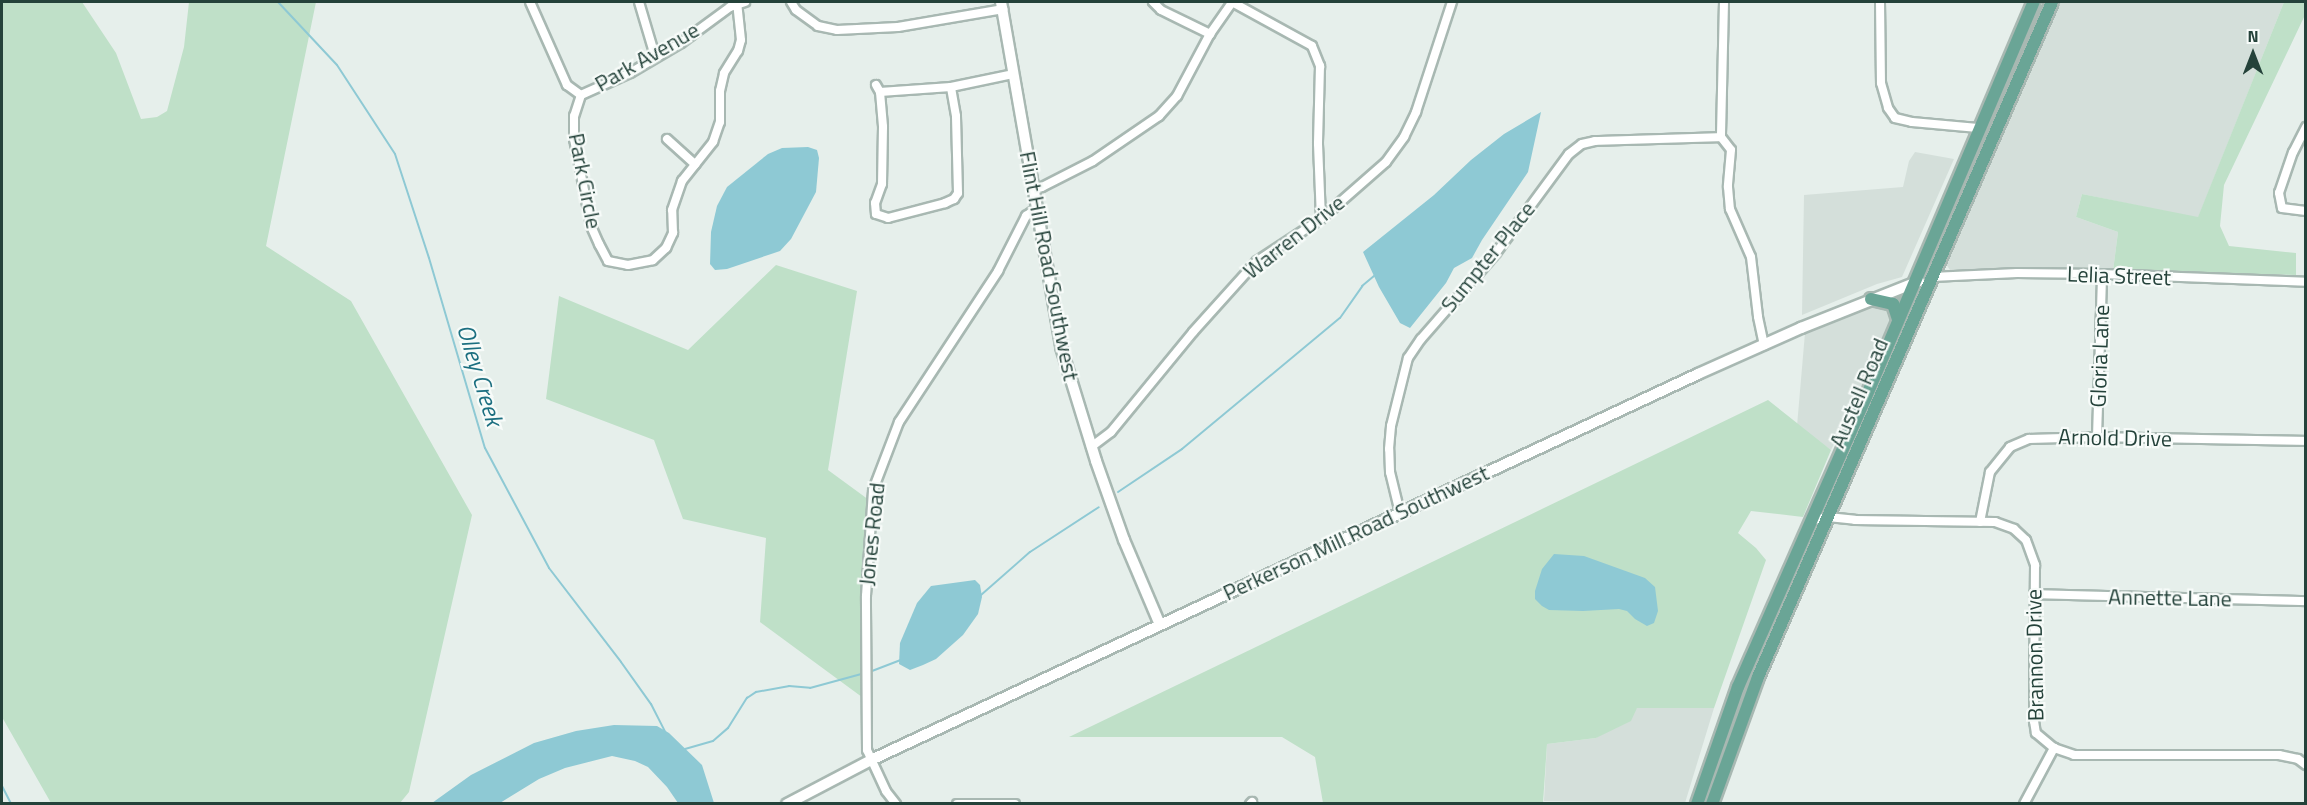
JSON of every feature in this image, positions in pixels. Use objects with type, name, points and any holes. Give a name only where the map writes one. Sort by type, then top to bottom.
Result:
[{"type":"main road","name":"Austell Road","points":[[1697,804],[1738,687],[2034,2]]},
{"type":"main road","name":"Austell Road","points":[[1712,804],[1758,677],[2052,2]]},
{"type":"main road","points":[[1871,299],[1884,300],[1893,304],[1898,319]]},
{"type":"street","points":[[530,2],[567,85],[581,95]]},
{"type":"street","points":[[639,2],[655,56]]},
{"type":"street","name":"Park Avenue","points":[[581,95],[630,72],[681,43],[698,28],[740,2]]},
{"type":"street","name":"Park Circle","points":[[581,95],[574,116],[574,139],[591,226],[609,261],[628,265],[653,260],[666,248],[673,233],[672,210],[677,192],[713,142],[720,123],[722,82],[741,40],[740,2]]},
{"type":"street","points":[[791,2],[796,10],[818,26],[837,30],[898,27],[1002,5]]},
{"type":"street","points":[[1153,2],[1161,10],[1210,34]]},
{"type":"street","points":[[1032,189],[1042,187],[1093,161],[1159,116],[1177,96],[1210,34],[1232,2],[1312,46],[1320,66],[1318,144],[1321,219]]},
{"type":"street","name":"Warren Drive","points":[[1091,447],[1111,432],[1193,332],[1257,261],[1321,219],[1386,162],[1404,137],[1416,112],[1452,2]]},
{"type":"street","points":[[1724,2],[1721,137],[1731,150],[1728,187],[1730,209],[1751,257],[1764,345]]},
{"type":"street","points":[[1880,2],[1881,82],[1888,108],[1895,118],[1912,123],[1978,128]]},
{"type":"street","name":"Flint Hill Road Southwest","points":[[1002,5],[1061,347],[1091,447],[1124,540],[1160,625]]},
{"type":"street","points":[[951,87],[956,116],[958,193],[954,200],[888,218],[876,214],[875,203],[882,184],[883,127],[878,89],[951,87],[1014,74]]},
{"type":"street","points":[[2306,127],[2293,152],[2279,193],[2282,208],[2306,211]]},
{"type":"street","name":"Sumpter Place","points":[[1400,513],[1390,472],[1389,449],[1391,426],[1408,358],[1421,339],[1496,253],[1569,154],[1582,144],[1595,141],[1721,137]]},
{"type":"street","points":[[667,139],[695,164]]},
{"type":"street","name":"Jones Road","points":[[896,804],[867,750],[866,596],[873,490],[899,422],[998,271],[1026,216],[1036,208]]},
{"type":"street","name":"Lelia Street","points":[[1932,277],[2017,273],[2102,274],[2306,282]]},
{"type":"street","name":"Gloria Lane","points":[[2097,437],[2102,274]]},
{"type":"street","name":"Perkerson Mill Road Southwest","points":[[787,804],[871,760],[1764,345],[1913,282],[1932,277]]},
{"type":"street","name":"Arnold Drive","points":[[1980,522],[1990,472],[2010,447],[2021,442],[2042,438],[2097,437],[2306,441]]},
{"type":"street","name":"Brannon Drive","points":[[1810,521],[1828,517],[1854,520],[1995,522],[2014,529],[2026,540],[2035,565],[2034,722],[2036,733],[2054,748],[2074,755],[2279,755],[2298,759],[2306,765]]},
{"type":"street","name":"Annette Lane","points":[[2034,594],[2306,601]]},
{"type":"street","points":[[2024,804],[2054,748]]},
{"type":"street","points":[[957,804],[1015,804]]},
{"type":"shaded area","points":[[2058,2],[2284,2],[2198,218],[2082,194],[2076,217],[2118,232],[2113,271],[1950,270],[1944,261]]},
{"type":"shaded area","points":[[1915,152],[1954,159],[1902,277],[1877,284],[1802,315],[1804,195],[1903,187],[1909,161]]},
{"type":"shaded area","points":[[1876,304],[1887,305],[1893,320],[1831,450],[1797,426],[1805,333]]},
{"type":"shaded area","points":[[1637,708],[1714,708],[1685,803],[1544,801],[1547,744],[1596,738]]},
{"type":"green space","points":[[2,2],[82,2],[116,53],[141,119],[157,117],[167,111],[184,47],[189,2],[316,2],[266,246],[351,301],[472,515],[409,792],[400,803],[51,803],[2,717]]},
{"type":"green space","points":[[2284,2],[2305,2],[2305,15],[2224,185],[2220,226],[2229,246],[2296,253],[2296,275],[2113,271],[2118,232],[2076,217],[2082,194],[2198,217]]},
{"type":"green space","points":[[776,265],[857,291],[828,470],[869,500],[866,700],[760,622],[766,538],[683,519],[654,440],[546,399],[559,296],[688,350]]},
{"type":"green space","points":[[1768,400],[1831,450],[1803,517],[1751,511],[1738,533],[1766,560],[1714,708],[1637,708],[1631,721],[1596,738],[1547,744],[1543,803],[1323,803],[1315,757],[1282,737],[1069,737]]},
{"type":"water","points":[[1541,112],[1528,172],[1472,258],[1454,268],[1446,283],[1410,328],[1400,323],[1379,287],[1363,252],[1434,195],[1471,160],[1504,134]]},
{"type":"water","points":[[808,147],[817,150],[819,158],[816,192],[791,239],[780,251],[727,269],[715,270],[710,264],[711,232],[717,206],[727,187],[768,154],[782,148]]},
{"type":"water","points":[[1554,554],[1584,556],[1645,578],[1655,587],[1658,611],[1654,623],[1647,626],[1627,611],[1619,609],[1549,610],[1542,606],[1535,599],[1535,591],[1542,569]]},
{"type":"water","points":[[975,580],[980,585],[982,597],[978,614],[963,635],[936,659],[923,665],[910,670],[899,664],[900,643],[917,603],[931,586]]},
{"type":"water","points":[[614,725],[657,726],[669,733],[702,765],[714,803],[678,803],[648,767],[635,761],[612,756],[565,768],[539,779],[500,803],[432,803],[471,775],[534,743],[576,731]]},
{"type":"waterway","name":"Olley Creek","points":[[278,2],[337,65],[395,154],[429,258],[485,448],[549,568],[651,704],[666,733]]},
{"type":"waterway","points":[[1118,492],[1182,449],[1340,318],[1362,286],[1374,276]]},
{"type":"waterway","points":[[981,595],[1030,552],[1099,507]]},
{"type":"waterway","points":[[872,671],[900,660]]},
{"type":"waterway","points":[[685,749],[713,741],[728,728],[747,698],[756,692],[789,686],[810,688],[865,673]]},
{"type":"waterway","points":[[2,786],[11,804]]}]
